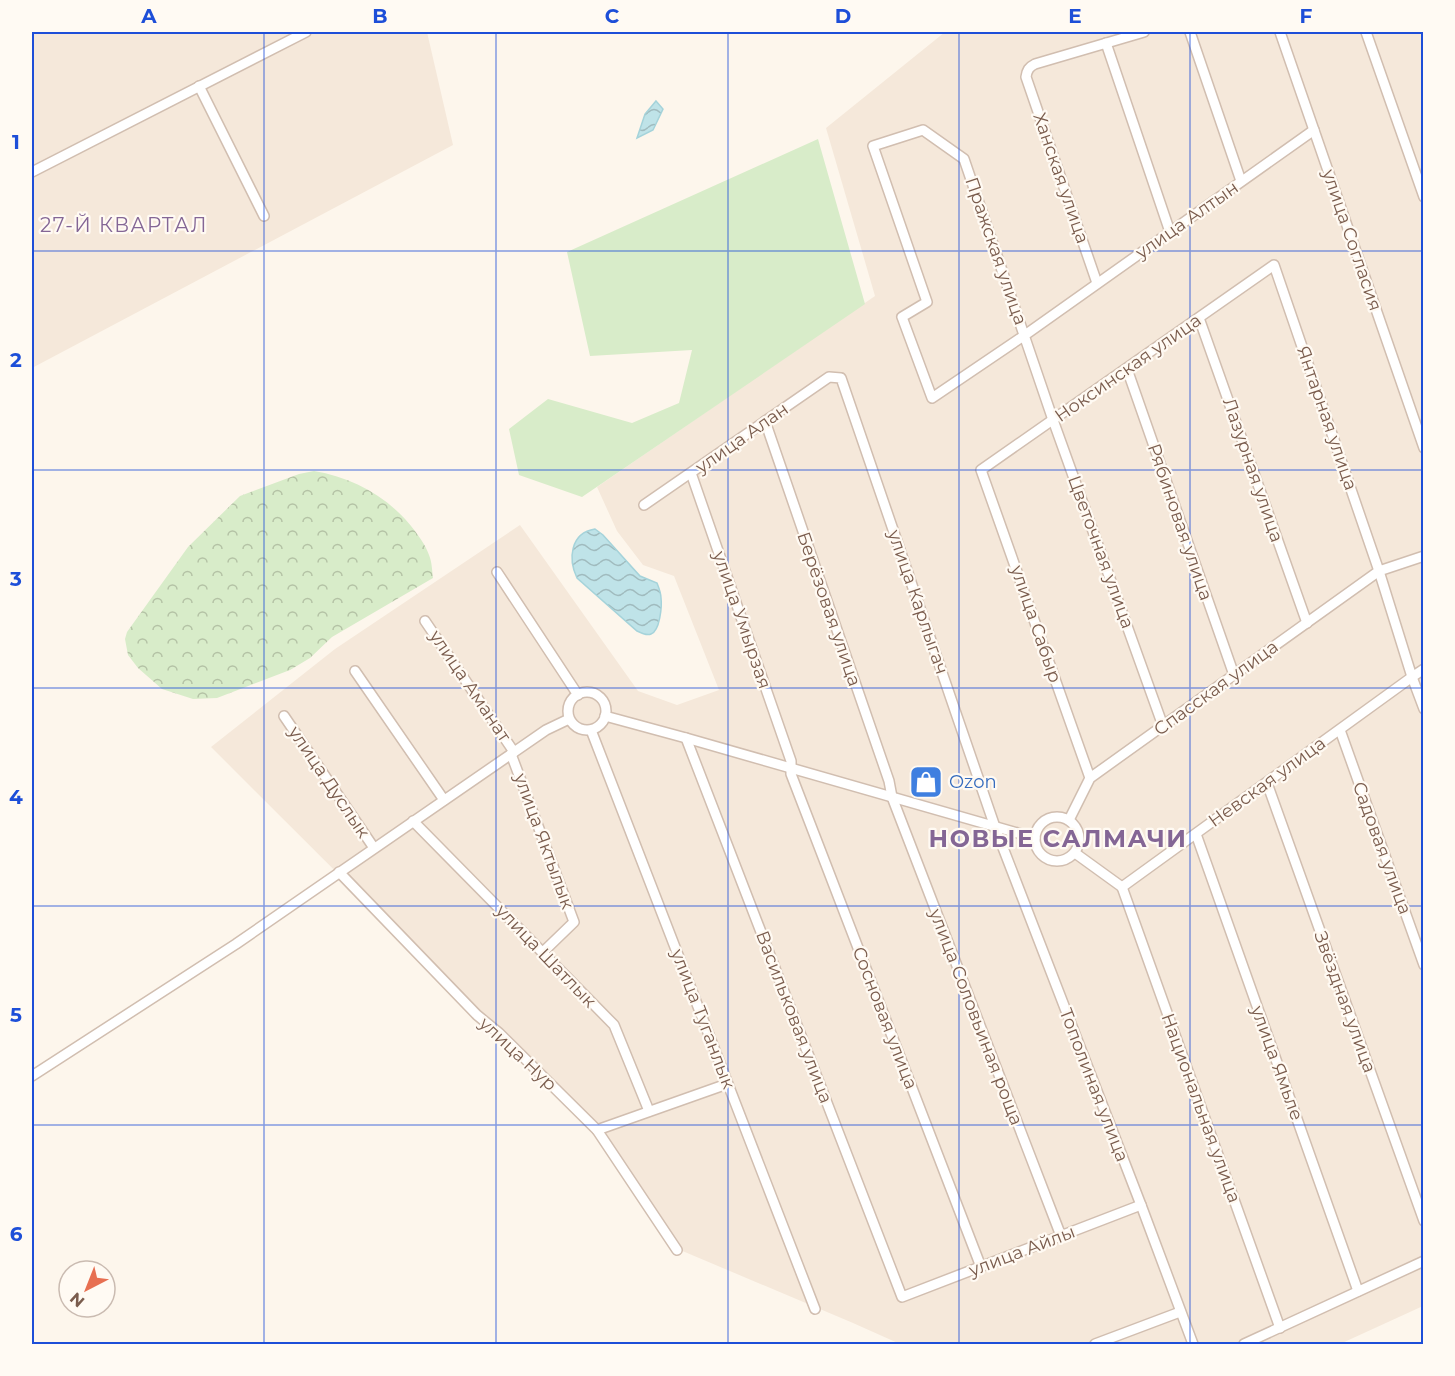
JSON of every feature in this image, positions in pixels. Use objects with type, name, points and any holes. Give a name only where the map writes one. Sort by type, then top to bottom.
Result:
[{"type":"street","points":[[32,172],[306,32]]},
{"type":"street","points":[[1144,32],[1106,43],[1170,232]]},
{"type":"street","points":[[1190,32],[1242,182]]},
{"type":"street","name":"улица Согласия","points":[[1280,32],[1424,448]]},
{"type":"street","points":[[1366,32],[1424,197]]},
{"type":"street","name":"Ханская улица","points":[[1097,284],[1026,77],[1030,67],[1035,64],[1106,43]]},
{"type":"street","points":[[198,86],[264,216]]},
{"type":"street","name":"Пражская улица","points":[[1039,378],[1024,335],[964,159],[922,130],[873,146],[927,302],[902,317],[932,398],[1024,335],[1060,310]]},
{"type":"street","name":"улица Алтын","points":[[1060,310],[1314,130]]},
{"type":"street","name":"Ноксинская улица","points":[[981,470],[1274,265]]},
{"type":"street","name":"Янтарная улица","points":[[1274,265],[1424,709]]},
{"type":"street","name":"Лазурная улица","points":[[1199,318],[1307,623]]},
{"type":"street","name":"Рябиновая улица","points":[[1126,369],[1234,675]]},
{"type":"street","name":"улица Алан","points":[[644,504],[829,376],[841,378]]},
{"type":"street","name":"улица Карлыгач","points":[[841,378],[995,826]]},
{"type":"street","name":"Цветочная улица","points":[[1039,378],[1163,726]]},
{"type":"street","name":"Берёзовая улица","points":[[765,422],[889,781],[892,797]]},
{"type":"street","name":"улица Сабыр","points":[[981,470],[1090,778]]},
{"type":"street","name":"улица Умырзая","points":[[692,472],[791,761],[791,768]]},
{"type":"street","name":"Спасская улица","points":[[1069,820],[1090,778],[1379,571],[1424,556]]},
{"type":"street","points":[[497,572],[578,695]]},
{"type":"street","name":"улица Аманат","points":[[425,621],[513,753]]},
{"type":"street","name":"Невская улица","points":[[1122,887],[1424,669]]},
{"type":"street","points":[[355,671],[444,800]]},
{"type":"street","points":[[592,693],[599,696],[603,702],[606,709],[605,716],[596,728],[580,729],[569,718],[569,705],[578,695],[592,693]]},
{"type":"street","name":"улица Дуслык","points":[[284,716],[374,848]]},
{"type":"street","points":[[605,716],[1035,838]]},
{"type":"street","points":[[32,1076],[236,944],[546,730],[569,718]]},
{"type":"street","name":"улица Туганлык","points":[[591,730],[815,1309]]},
{"type":"street","name":"Садовая улица","points":[[1340,730],[1424,965]]},
{"type":"street","name":"Васильковая улица","points":[[686,738],[902,1297]]},
{"type":"street","name":"улица Яктылык","points":[[513,753],[574,922],[543,952]]},
{"type":"street","name":"Сосновая улица","points":[[791,768],[791,774],[981,1267]]},
{"type":"street","name":"Звёздная улица","points":[[1267,783],[1424,1221]]},
{"type":"street","name":"улица Соловьиная роща","points":[[892,797],[1061,1236]]},
{"type":"street","points":[[1060,817],[1069,820],[1076,826],[1079,835],[1079,844],[1075,853],[1068,859],[1050,860],[1042,855],[1037,847],[1035,838],[1037,829],[1051,818],[1060,817]]},
{"type":"street","name":"улица Шатлык","points":[[414,821],[614,1025],[650,1111]]},
{"type":"street","name":"Тополиная улица","points":[[995,826],[1193,1344]]},
{"type":"street","name":"улица Ямьле","points":[[1196,834],[1358,1291]]},
{"type":"street","points":[[1075,853],[1122,887]]},
{"type":"street","name":"улица Нур","points":[[339,872],[477,1016],[499,1033],[597,1130],[677,1250]]},
{"type":"street","name":"Национальная улица","points":[[1122,887],[1280,1328]]},
{"type":"street","points":[[597,1130],[727,1084]]},
{"type":"street","name":"улица Айлы","points":[[902,1297],[1141,1205]]},
{"type":"street","points":[[1244,1344],[1424,1261]]},
{"type":"street","points":[[1096,1344],[1180,1312]]},
{"type":"shaded area","points":[[32,32],[427,32],[453,145],[32,368]]},
{"type":"shaded area","points":[[945,32],[1423,32],[1423,1306],[1340,1344],[900,1344],[673,1247],[595,1130],[211,747],[335,649],[520,525],[638,691],[677,705],[719,690],[674,576],[643,565],[617,531],[597,487],[875,296],[826,128]]},
{"type":"green space","points":[[818,139],[865,304],[582,497],[519,475],[509,429],[548,399],[632,423],[679,403],[692,350],[590,356],[567,252]]},
{"type":"green space","points":[[314,471],[357,484],[383,499],[405,519],[425,545],[431,560],[433,578],[332,637],[310,658],[290,670],[217,698],[193,699],[162,689],[138,668],[128,655],[125,639],[127,632],[188,547],[240,496],[299,474]]},
{"type":"water","points":[[656,101],[663,109],[653,130],[637,138],[645,114]]},
{"type":"water","points":[[595,529],[640,576],[657,583],[661,596],[661,612],[656,628],[651,634],[637,631],[577,578],[572,563],[573,548],[580,536]]},
{"type":"place","name":"Ozon","points":[[926,782]]},
{"type":"district","name":"27-Й КВАРТАЛ","points":[[124,225]]},
{"type":"district","name":"НОВЫЕ САЛМАЧИ","points":[[1058,839]]}]
